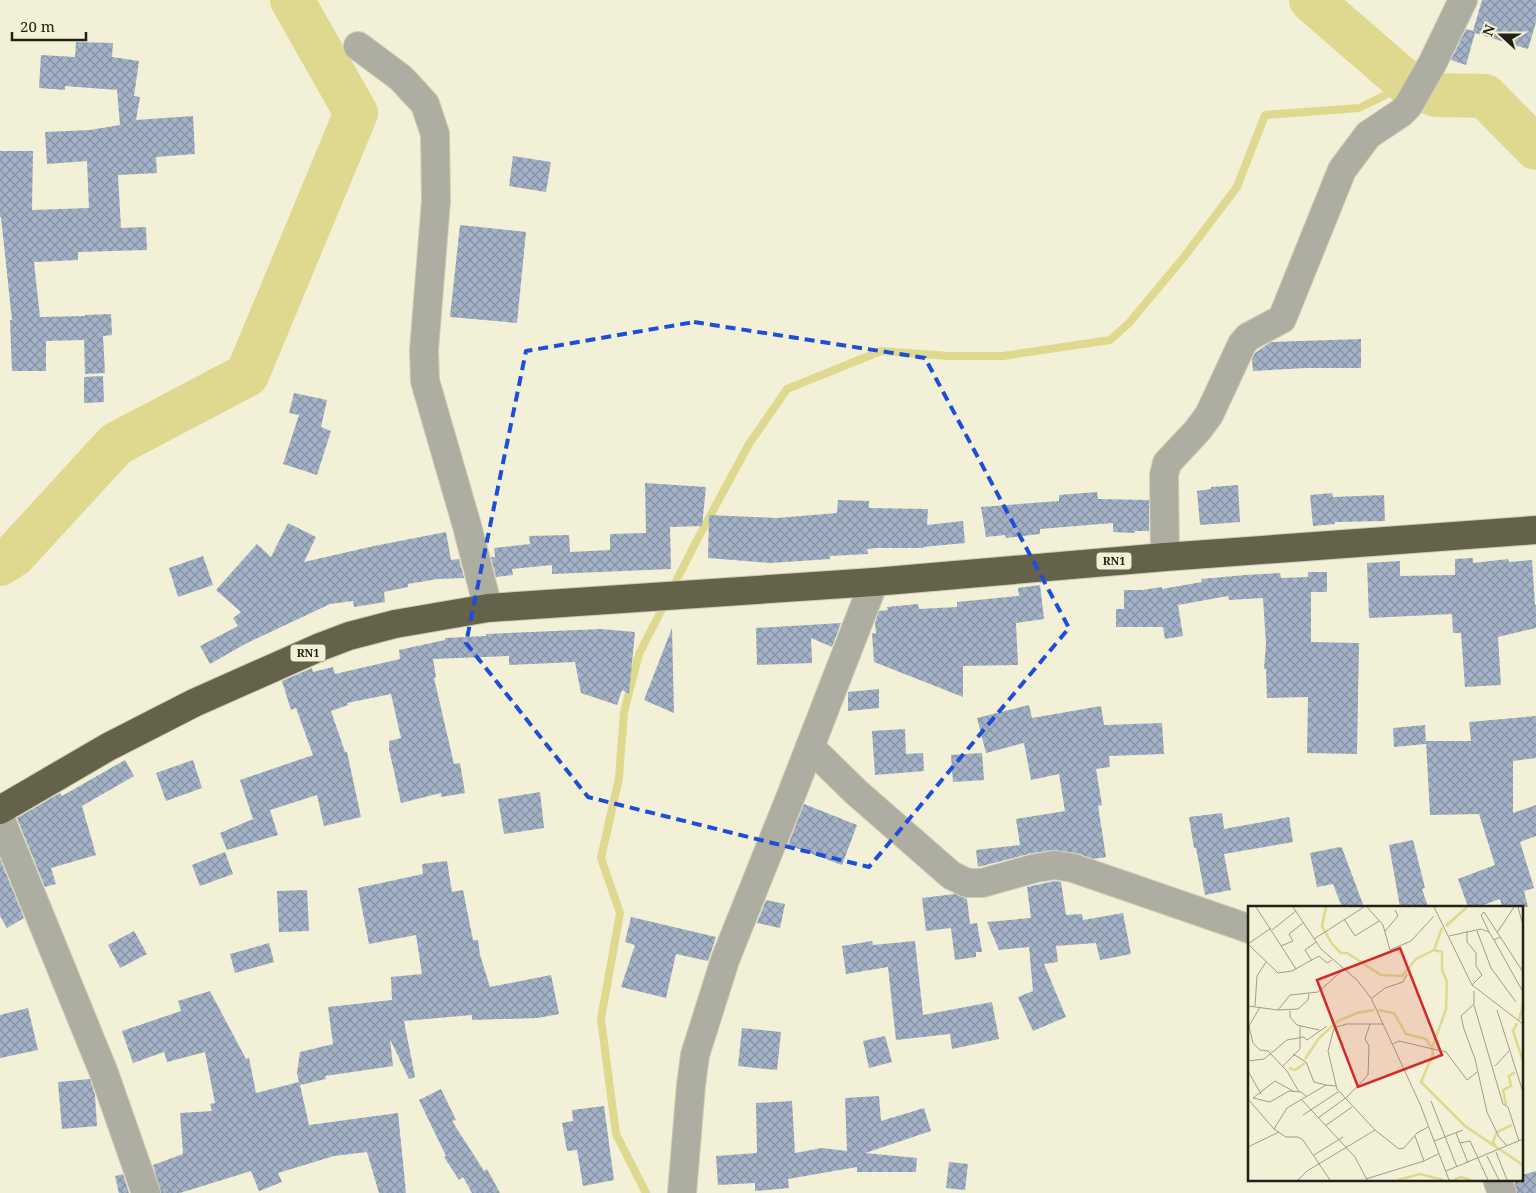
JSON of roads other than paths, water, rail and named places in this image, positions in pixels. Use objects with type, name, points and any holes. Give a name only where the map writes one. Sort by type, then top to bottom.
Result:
[{"type":"highway","name":"RN1","points":[[0,810],[108,747],[194,703],[320,647],[349,636],[395,624],[488,608],[874,582],[1165,557],[1536,530]]},
{"type":"street","points":[[1165,557],[1164,475],[1167,463],[1197,431],[1209,415],[1242,344],[1248,337],[1282,319],[1286,313],[1342,170],[1368,135],[1401,113],[1408,106],[1432,64],[1463,0]]},
{"type":"street","points":[[358,46],[401,78],[425,104],[435,134],[436,201],[424,350],[425,381],[467,526],[488,608]]},
{"type":"street","points":[[682,1193],[695,1055],[725,960],[874,582]]},
{"type":"street","points":[[810,747],[856,792],[951,875],[968,883],[982,883],[1036,868],[1055,865],[1073,868],[1248,928]]},
{"type":"street","points":[[0,818],[104,1073],[146,1193]]},
{"type":"street","points":[[1497,1180],[1502,1193]]},
{"type":"waterway","points":[[0,564],[14,555],[116,444],[247,375],[356,113],[292,0]]},
{"type":"waterway","points":[[1311,0],[1408,84],[1436,95],[1485,96],[1536,148]]},
{"type":"waterway","points":[[671,591],[749,444],[787,389],[881,351],[949,356],[1003,356],[1110,340],[1129,323],[1184,257],[1237,187],[1265,115],[1359,108],[1408,84]]},
{"type":"waterway","points":[[646,1193],[616,1134],[601,1019],[620,913],[601,858],[619,778],[624,712],[639,654],[666,601]]}]
